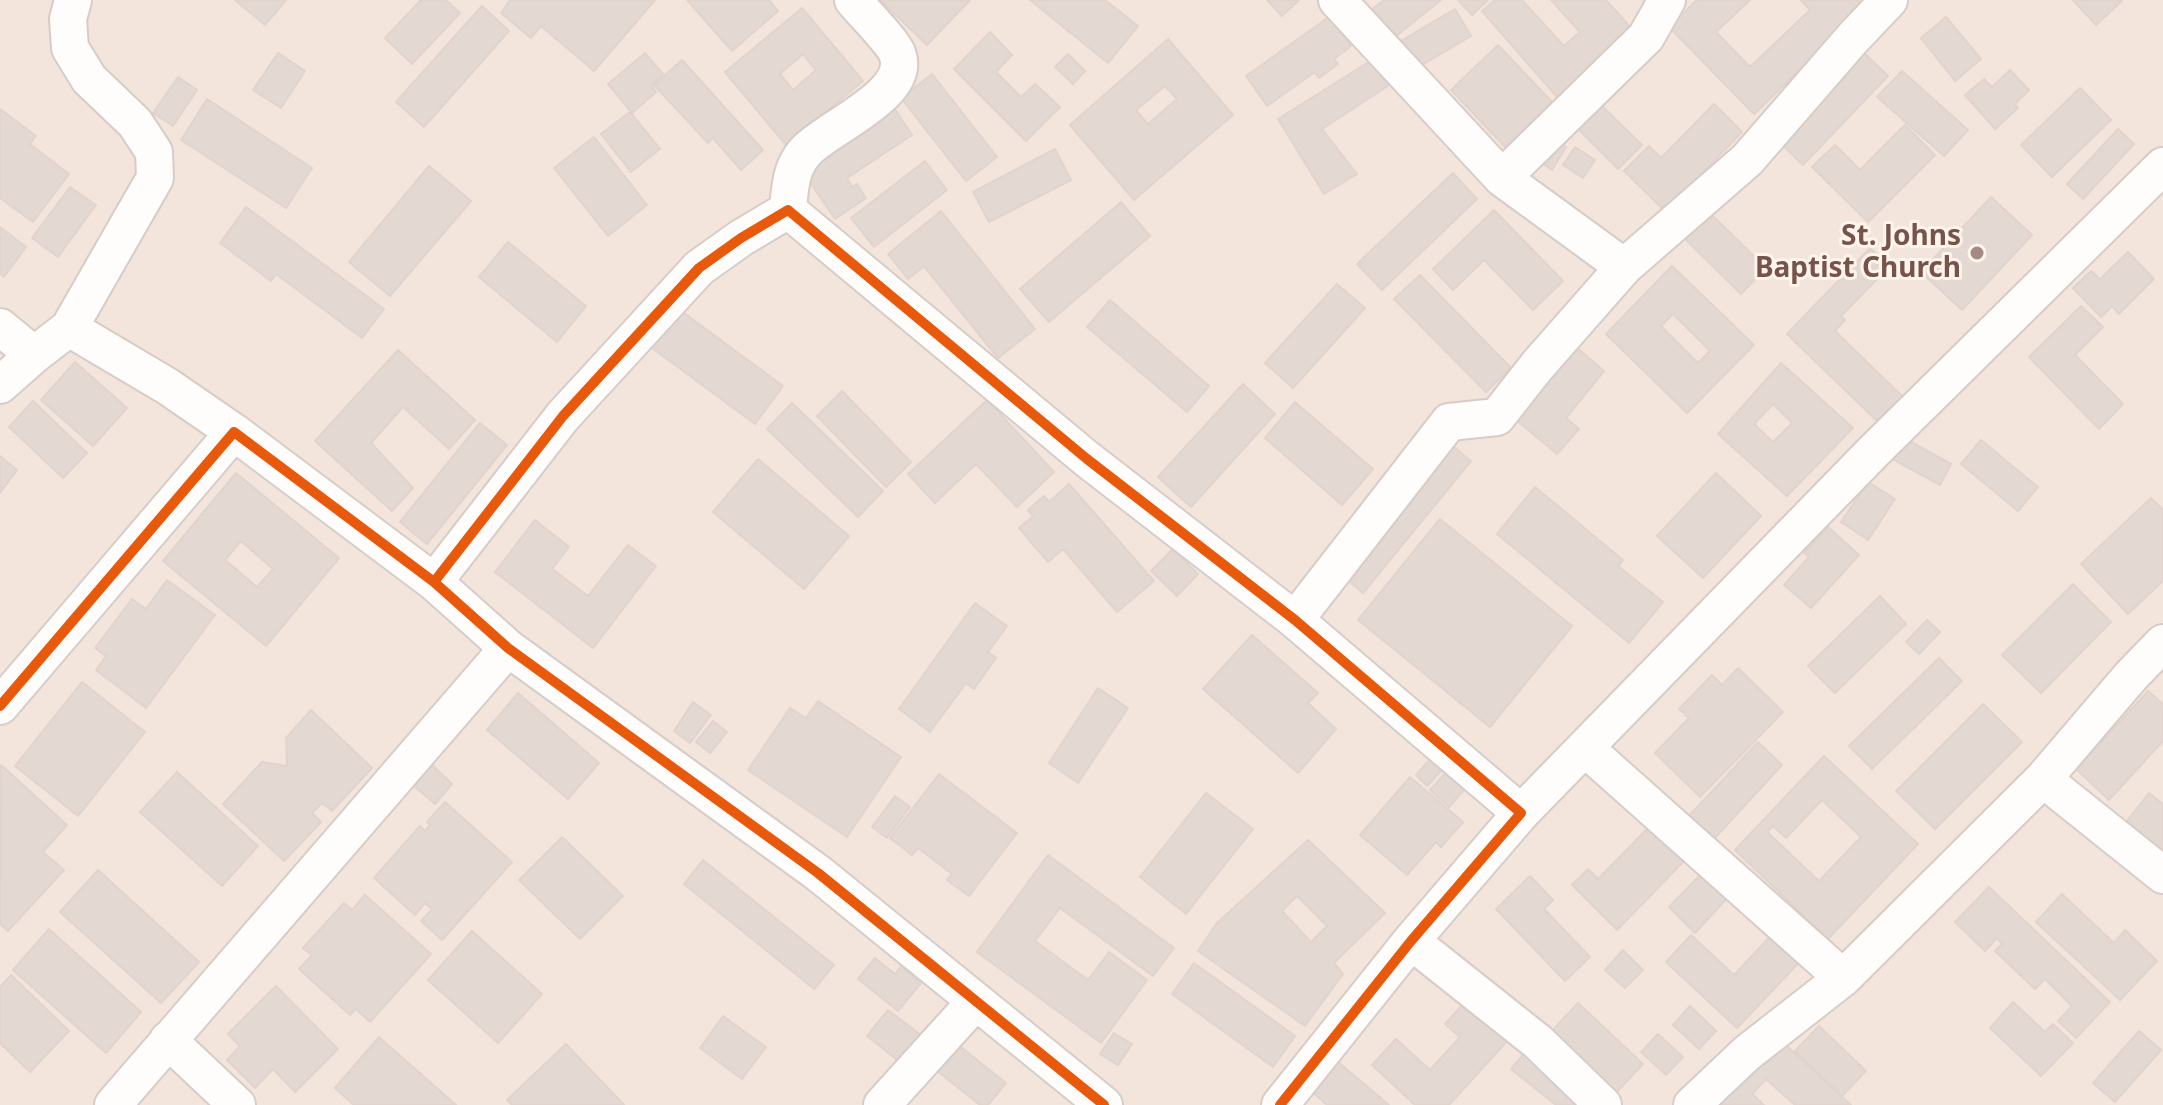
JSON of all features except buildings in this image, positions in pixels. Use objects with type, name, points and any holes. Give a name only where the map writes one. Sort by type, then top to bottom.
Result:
[{"type":"street","points":[[0,385],[69,328],[155,178],[154,152],[142,133],[89,79],[70,48],[68,19],[73,0]]},
{"type":"street","points":[[788,210],[791,175],[806,151],[881,96],[896,79],[900,66],[896,51],[853,0]]},
{"type":"street","points":[[1337,0],[1502,178],[1624,267]]},
{"type":"street","points":[[1502,178],[1646,37],[1667,0]]},
{"type":"street","points":[[1295,620],[1449,422],[1497,417],[1537,366],[1624,267],[1747,160],[1889,0]]},
{"type":"street","points":[[1280,1105],[1411,941],[1521,813],[1873,452],[2163,166]]},
{"type":"street","points":[[434,582],[563,416],[699,268],[788,210]]},
{"type":"street","points":[[788,210],[1087,459],[1295,620],[1521,813]]},
{"type":"street","points":[[0,327],[34,355]]},
{"type":"street","points":[[69,328],[167,386],[234,432],[434,582],[508,648],[818,873],[1104,1105]]},
{"type":"street","points":[[0,706],[234,432]]},
{"type":"street","points":[[1692,1105],[1747,1053],[1843,978],[2043,779],[2163,643]]},
{"type":"street","points":[[113,1105],[508,648]]},
{"type":"street","points":[[1585,748],[1843,978]]},
{"type":"street","points":[[2043,779],[2163,875]]},
{"type":"street","points":[[1411,941],[1538,1042],[1603,1105]]},
{"type":"street","points":[[882,1105],[976,1001]]},
{"type":"street","points":[[168,1040],[237,1105]]},
{"type":"shaded area","points":[[0,0],[2163,0],[2163,1105],[0,1105]]},
{"type":"cycle path","points":[[434,582],[563,416],[699,268],[788,210],[1087,459],[1295,620],[1521,813],[1411,941],[1280,1105]]},
{"type":"cycle path","points":[[0,706],[234,432],[434,582],[508,648],[818,873],[1104,1105]]},
{"type":"place","name":"St. Johns Baptist Church","points":[[1977,253]]}]
